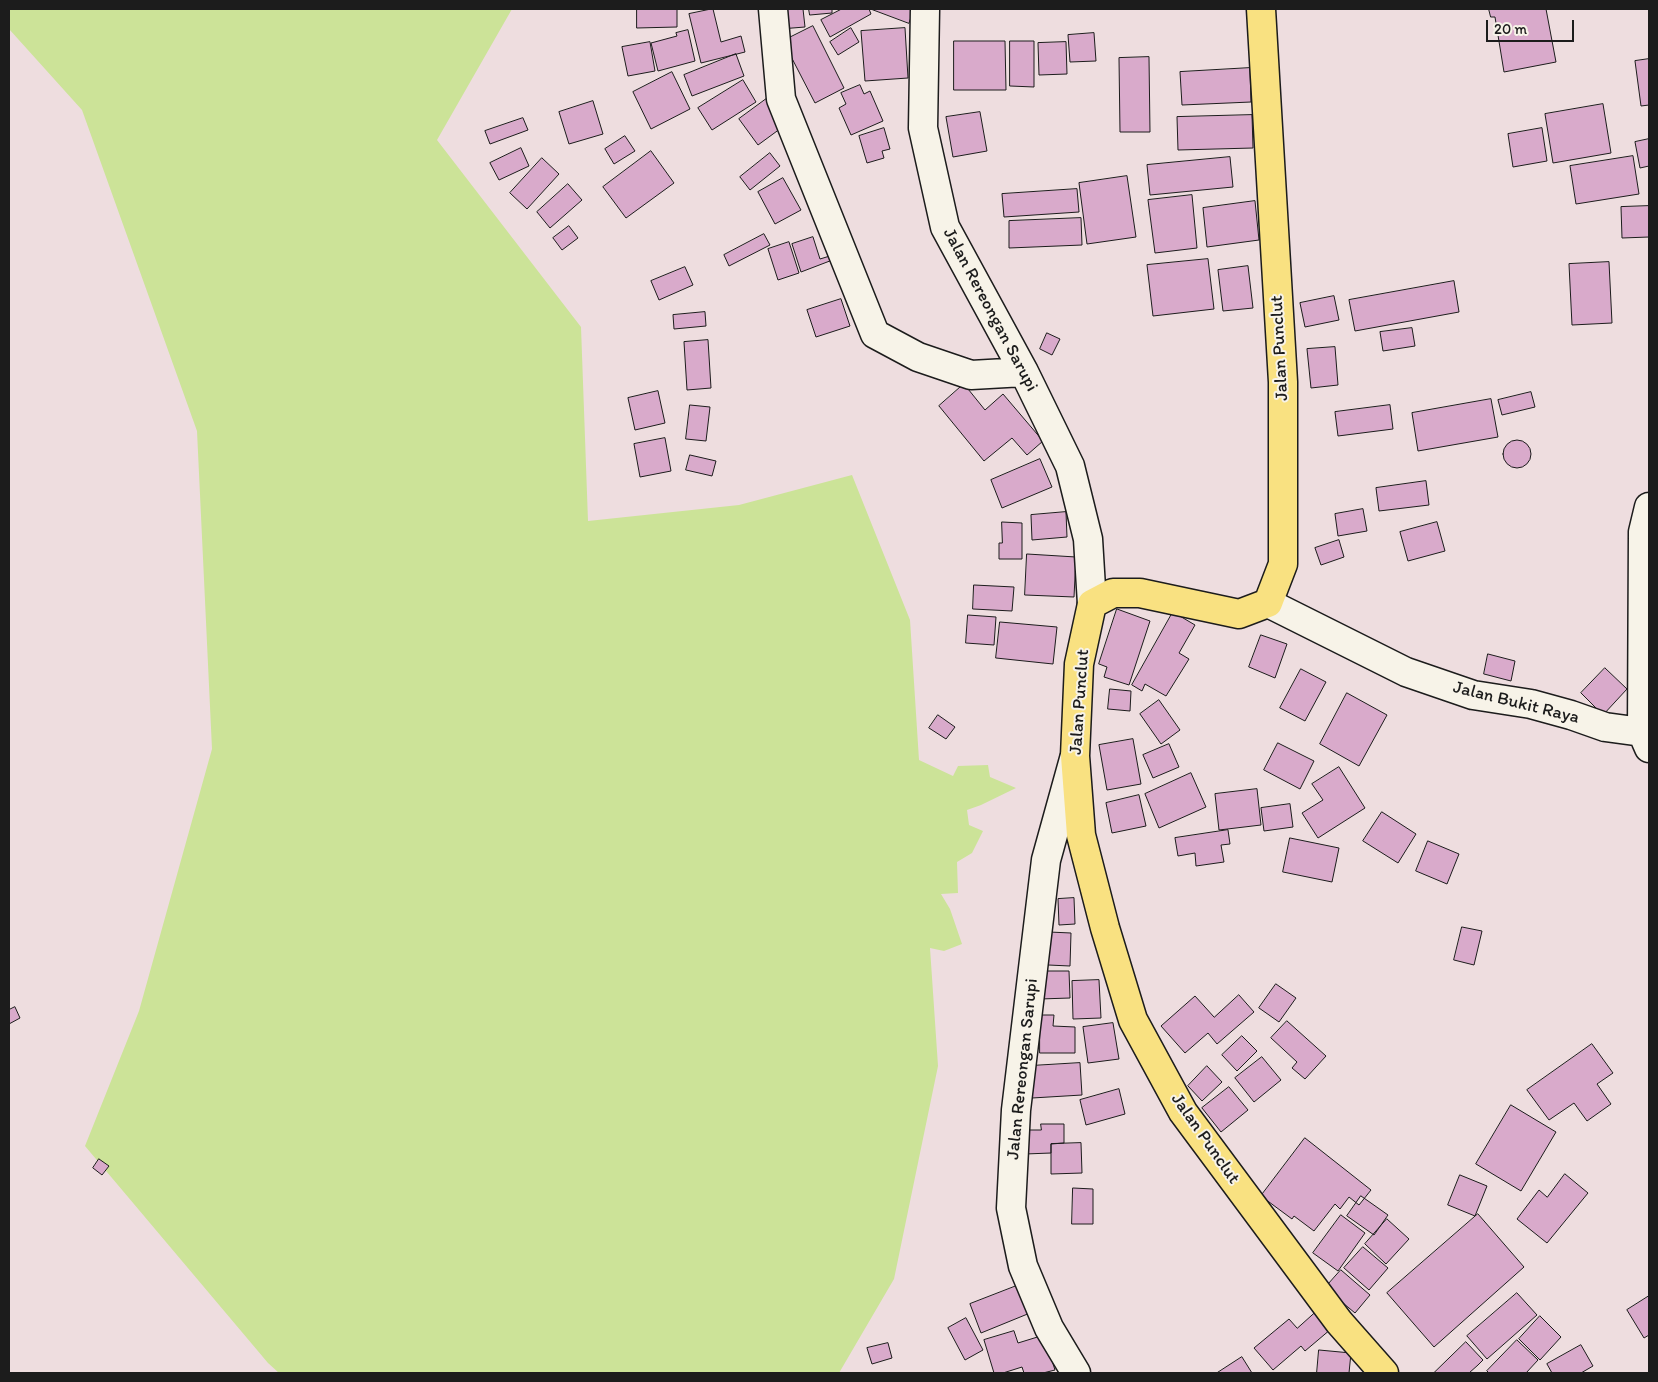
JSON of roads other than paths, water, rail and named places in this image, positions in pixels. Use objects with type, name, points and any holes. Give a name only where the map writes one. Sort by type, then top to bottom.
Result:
[{"type":"main road","name":"Jalan Punclut","points":[[1261,9],[1283,382],[1284,564],[1268,603]]},
{"type":"main road","points":[[1092,604],[1113,592],[1140,593],[1240,614],[1268,603]]},
{"type":"main road","name":"Jalan Punclut","points":[[1092,604],[1079,664],[1075,756],[1081,834],[1105,928],[1133,1020],[1183,1112],[1339,1322],[1384,1373]]},
{"type":"street","points":[[773,9],[781,99],[874,334],[918,357],[971,374],[1024,372]]},
{"type":"street","name":"Jalan Rereongan Sarupi","points":[[925,9],[923,128],[945,226],[1024,372],[1070,466],[1088,539],[1092,604]]},
{"type":"street","points":[[1646,740],[1643,532],[1649,507]]},
{"type":"street","name":"Jalan Bukit Raya","points":[[1268,603],[1406,672],[1473,695],[1531,704],[1646,740]]},
{"type":"street","name":"Jalan Rereongan Sarupi","points":[[1075,756],[1046,860],[1016,1110],[1011,1208],[1023,1266],[1049,1328],[1076,1373]]}]
